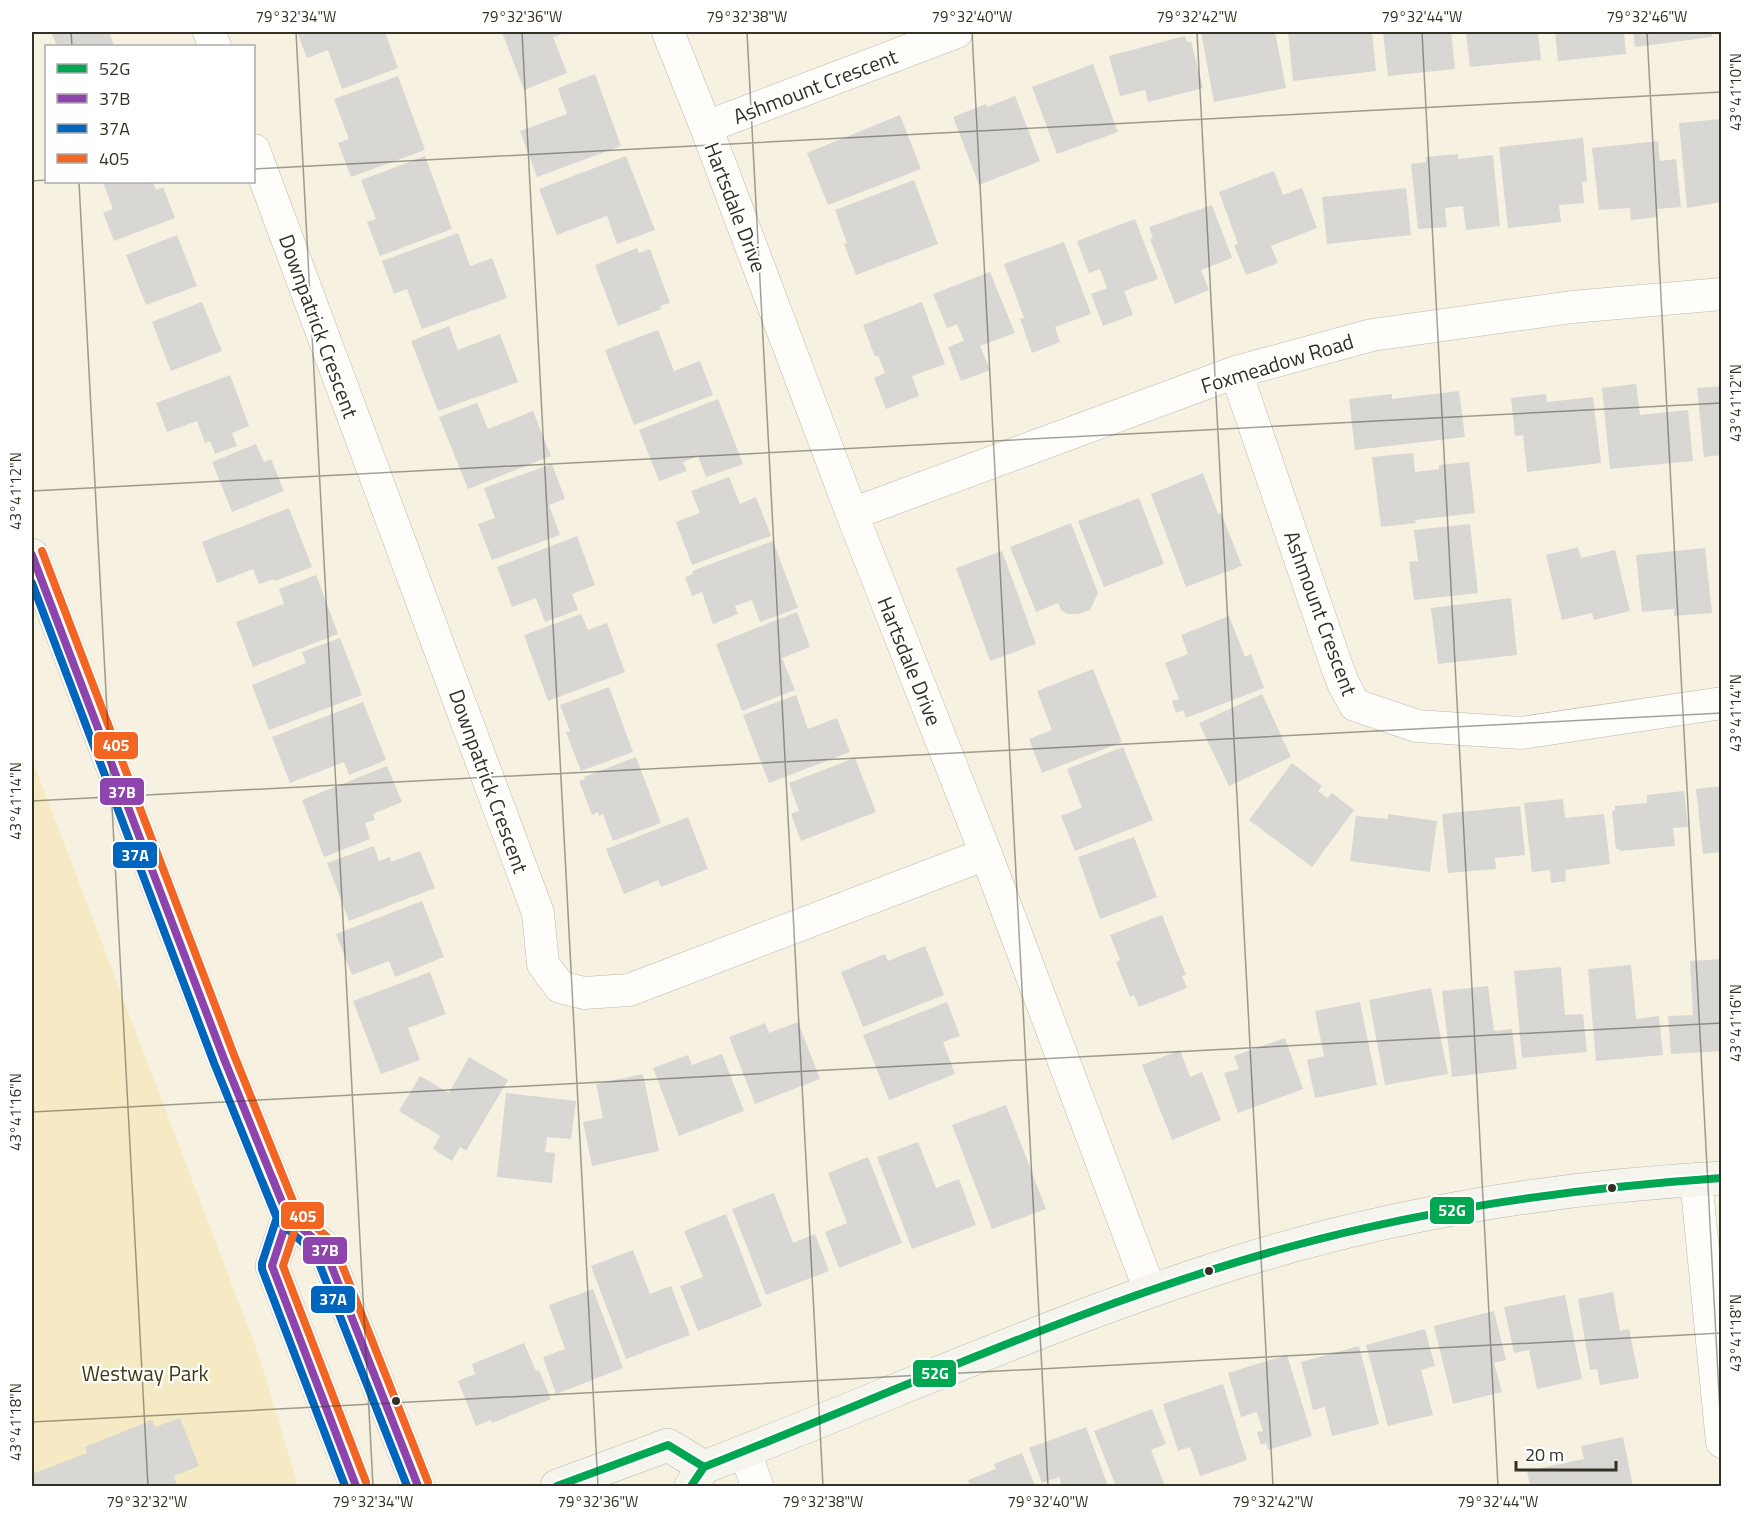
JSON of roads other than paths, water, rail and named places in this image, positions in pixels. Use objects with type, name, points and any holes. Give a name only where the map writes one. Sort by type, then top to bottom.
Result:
[{"type":"main road","points":[[32,555],[224,1059],[288,1217],[324,1247],[418,1486]]},
{"type":"main road","points":[[557,1486],[668,1445],[698,1477],[745,1451],[1033,1335],[1150,1291],[1231,1264],[1289,1248],[1467,1206],[1584,1189],[1709,1178]]},
{"type":"main road","points":[[288,1217],[272,1266],[356,1486]]},
{"type":"street","name":"Hartsdale Drive","points":[[668,32],[852,514],[986,854],[1150,1291]]},
{"type":"street","name":"Ashmount Crescent","points":[[706,127],[957,32]]},
{"type":"street","name":"Downpatrick Crescent","points":[[255,153],[538,913],[543,964],[560,987],[584,993],[629,990],[986,854]]},
{"type":"street","name":"Foxmeadow Road","points":[[852,514],[1236,372],[1372,335],[1572,307],[1722,294]]},
{"type":"street","name":"Ashmount Crescent","points":[[1236,372],[1336,664],[1355,705],[1417,726],[1521,733],[1722,703]]},
{"type":"street","points":[[1709,1178],[1722,1442]]},
{"type":"street","points":[[745,1451],[757,1486]]},
{"type":"park label","name":"Westway Park","points":[[145,1373]]}]
